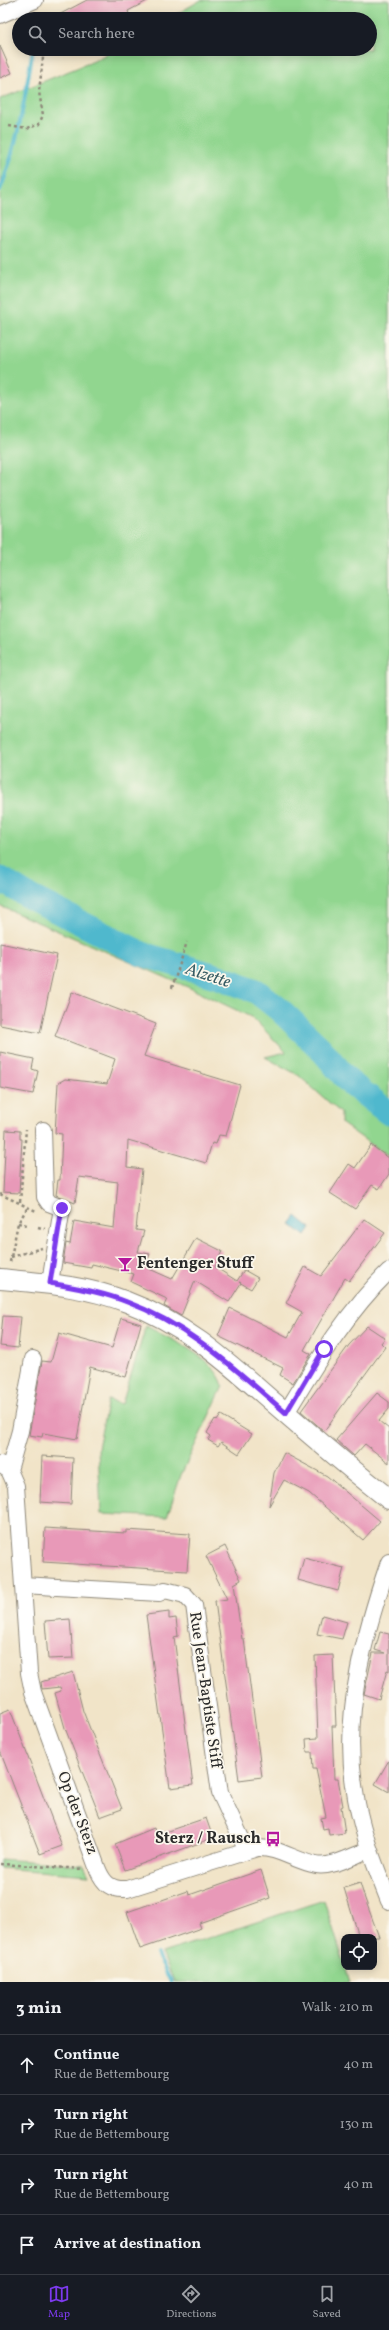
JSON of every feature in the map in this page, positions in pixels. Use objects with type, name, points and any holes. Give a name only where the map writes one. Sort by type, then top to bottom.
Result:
[{"type":"main road","points":[[5,1271],[50,1283],[96,1292],[127,1302],[156,1314],[222,1356],[286,1413],[389,1499]]},
{"type":"street","points":[[3,9],[32,1]]},
{"type":"street","points":[[43,1130],[45,1197],[55,1207],[62,1208],[50,1283]]},
{"type":"street","points":[[286,1413],[324,1349],[344,1321],[389,1271]]},
{"type":"street","name":"Op der Sterz","points":[[33,1359],[20,1431],[5,1467],[16,1486],[29,1672],[35,1698],[102,1879],[109,1886],[117,1890],[127,1889],[247,1851],[266,1848],[315,1865],[325,1865],[369,1850]]},
{"type":"street","points":[[389,1562],[363,1652],[356,1686],[352,1729],[353,1785],[369,1850],[389,1901]]},
{"type":"street","name":"Rue Jean-Baptiste Stiff","points":[[23,1585],[159,1593],[165,1590],[185,1595],[194,1605],[220,1793],[247,1851]]},
{"type":"path","points":[[9,126],[27,129],[40,124],[43,115],[39,92],[43,56]]},
{"type":"path","points":[[172,988],[187,942]]},
{"type":"path","points":[[20,1202],[26,1129]]},
{"type":"path","points":[[0,1194],[20,1202],[42,1216]]},
{"type":"path","points":[[5,1271],[11,1257],[18,1223],[28,1207]]},
{"type":"path","points":[[18,1223],[27,1225]]},
{"type":"path","points":[[45,1223],[45,1235]]},
{"type":"path","points":[[38,1228],[45,1229]]},
{"type":"path","points":[[11,1257],[42,1248],[44,1245]]},
{"type":"path","points":[[0,1864],[90,1870]]},
{"type":"green space","points":[[201,0],[389,0],[389,1157],[341,1123],[341,1113],[298,1075],[265,1057],[286,1052],[253,1018],[190,988],[0,906],[0,99],[94,61],[103,56],[377,56],[377,12],[180,12]]},
{"type":"green space","points":[[146,1326],[179,1343],[202,1358],[219,1376],[223,1386],[181,1475],[167,1517],[101,1514],[98,1448],[108,1400],[122,1404]]},
{"type":"green space","points":[[0,1859],[84,1865],[89,1875],[0,1868]]},
{"type":"green space","points":[[324,1900],[341,1954],[341,1970],[346,1970],[350,1982],[174,1982],[162,1953]]},
{"type":"water","points":[[296,1216],[311,1228],[305,1236],[290,1224]]},
{"type":"building","points":[[87,0],[149,0],[128,12],[64,12]]},
{"type":"building","points":[[0,46],[12,73],[0,78]]},
{"type":"building","points":[[0,943],[57,955],[40,1033],[0,1025]]},
{"type":"building","points":[[72,992],[156,1024],[144,1056],[240,1085],[226,1136],[219,1135],[216,1144],[212,1143],[206,1163],[128,1140],[127,1167],[142,1169],[136,1230],[144,1231],[138,1252],[150,1254],[145,1267],[172,1279],[196,1238],[222,1251],[215,1267],[237,1281],[244,1270],[258,1278],[251,1289],[241,1283],[229,1302],[195,1281],[181,1316],[164,1306],[167,1299],[131,1282],[134,1274],[92,1264],[91,1268],[63,1263],[66,1243],[70,1244],[74,1221],[114,1228],[118,1182],[79,1177],[75,1203],[56,1195],[58,1180],[60,1180],[62,1134],[55,1133],[58,1083],[65,1079],[107,1084],[115,1059],[55,1036]]},
{"type":"building","points":[[0,1052],[34,1059],[32,1069],[38,1071],[33,1094],[0,1088]]},
{"type":"building","points":[[6,1130],[20,1131],[20,1139],[22,1139],[19,1193],[3,1192]]},
{"type":"building","points":[[371,1145],[389,1158],[389,1174],[379,1189],[372,1185],[355,1209],[330,1193],[349,1164],[355,1168]]},
{"type":"building","points":[[364,1219],[385,1233],[349,1281],[345,1278],[304,1350],[311,1354],[293,1383],[280,1375],[283,1368],[218,1336],[230,1308],[288,1337],[302,1312],[286,1303],[305,1267],[321,1276]]},
{"type":"building","points":[[3,1316],[21,1317],[18,1348],[0,1346]]},
{"type":"building","points":[[121,1318],[141,1324],[126,1377],[90,1367],[77,1439],[43,1433],[42,1437],[29,1435],[42,1361],[51,1362],[59,1333],[112,1348]]},
{"type":"building","points":[[367,1326],[385,1338],[381,1343],[385,1347],[324,1431],[301,1411],[349,1345]]},
{"type":"building","points":[[377,1393],[389,1402],[389,1409],[379,1421],[389,1429],[389,1463],[365,1444],[354,1456],[336,1440]]},
{"type":"building","points":[[221,1415],[252,1434],[239,1454],[221,1442],[218,1446],[208,1440],[211,1436],[207,1433],[215,1419],[217,1421]]},
{"type":"building","points":[[284,1453],[327,1476],[380,1521],[363,1540],[309,1493],[284,1480],[269,1506],[274,1473]]},
{"type":"building","points":[[42,1456],[73,1458],[71,1504],[40,1502]]},
{"type":"building","points":[[45,1528],[126,1533],[126,1530],[190,1534],[187,1571],[43,1562]]},
{"type":"building","points":[[225,1546],[241,1580],[234,1584],[242,1639],[244,1639],[262,1777],[239,1780],[215,1601],[227,1599],[206,1556]]},
{"type":"building","points":[[304,1558],[344,1568],[338,1591],[298,1580]]},
{"type":"building","points":[[169,1612],[169,1619],[176,1618],[178,1636],[174,1637],[193,1785],[170,1788],[146,1615]]},
{"type":"building","points":[[322,1615],[347,1622],[342,1639],[317,1634]]},
{"type":"building","points":[[70,1619],[73,1658],[48,1659],[45,1621]]},
{"type":"building","points":[[380,1632],[389,1634],[389,1671],[387,1670],[379,1699],[364,1694],[373,1653],[385,1653],[375,1650]]},
{"type":"building","points":[[333,1655],[336,1726],[332,1726],[334,1779],[338,1779],[343,1806],[341,1807],[345,1833],[329,1835],[328,1828],[323,1829],[321,1818],[326,1817],[316,1769],[313,1769],[312,1752],[307,1752],[306,1739],[318,1738],[315,1656]]},
{"type":"building","points":[[73,1672],[83,1711],[122,1809],[100,1817],[65,1728],[55,1693],[61,1691],[60,1687],[42,1689],[41,1682]]},
{"type":"building","points":[[10,1709],[62,1846],[40,1854],[0,1751],[0,1713]]},
{"type":"building","points":[[389,1760],[389,1792],[375,1784]]},
{"type":"building","points":[[206,1818],[213,1838],[125,1870],[115,1844],[154,1828],[156,1835]]},
{"type":"building","points":[[261,1870],[270,1898],[199,1923],[201,1928],[140,1949],[127,1912],[188,1891],[189,1895]]},
{"type":"building","points":[[360,1883],[379,1937],[377,1937],[377,1934],[358,1934],[344,1888]]},
{"type":"waterway","points":[[0,190],[12,156],[24,102],[32,56]]},
{"type":"waterway","name":"Alzette","points":[[0,879],[26,895],[142,954],[219,977],[256,991],[280,1010],[321,1049],[349,1082],[389,1113]]},
{"type":"waterway","points":[[157,1954],[171,1982]]},
{"type":"place","name":"Fentenger Stuff","points":[[125,1264]]},
{"type":"place","name":"Sterz / Rausch","points":[[273,1839]]},
{"type":"route","points":[[62,1208],[50,1283],[96,1292],[127,1302],[156,1314],[222,1356],[286,1413],[324,1349]]}]
